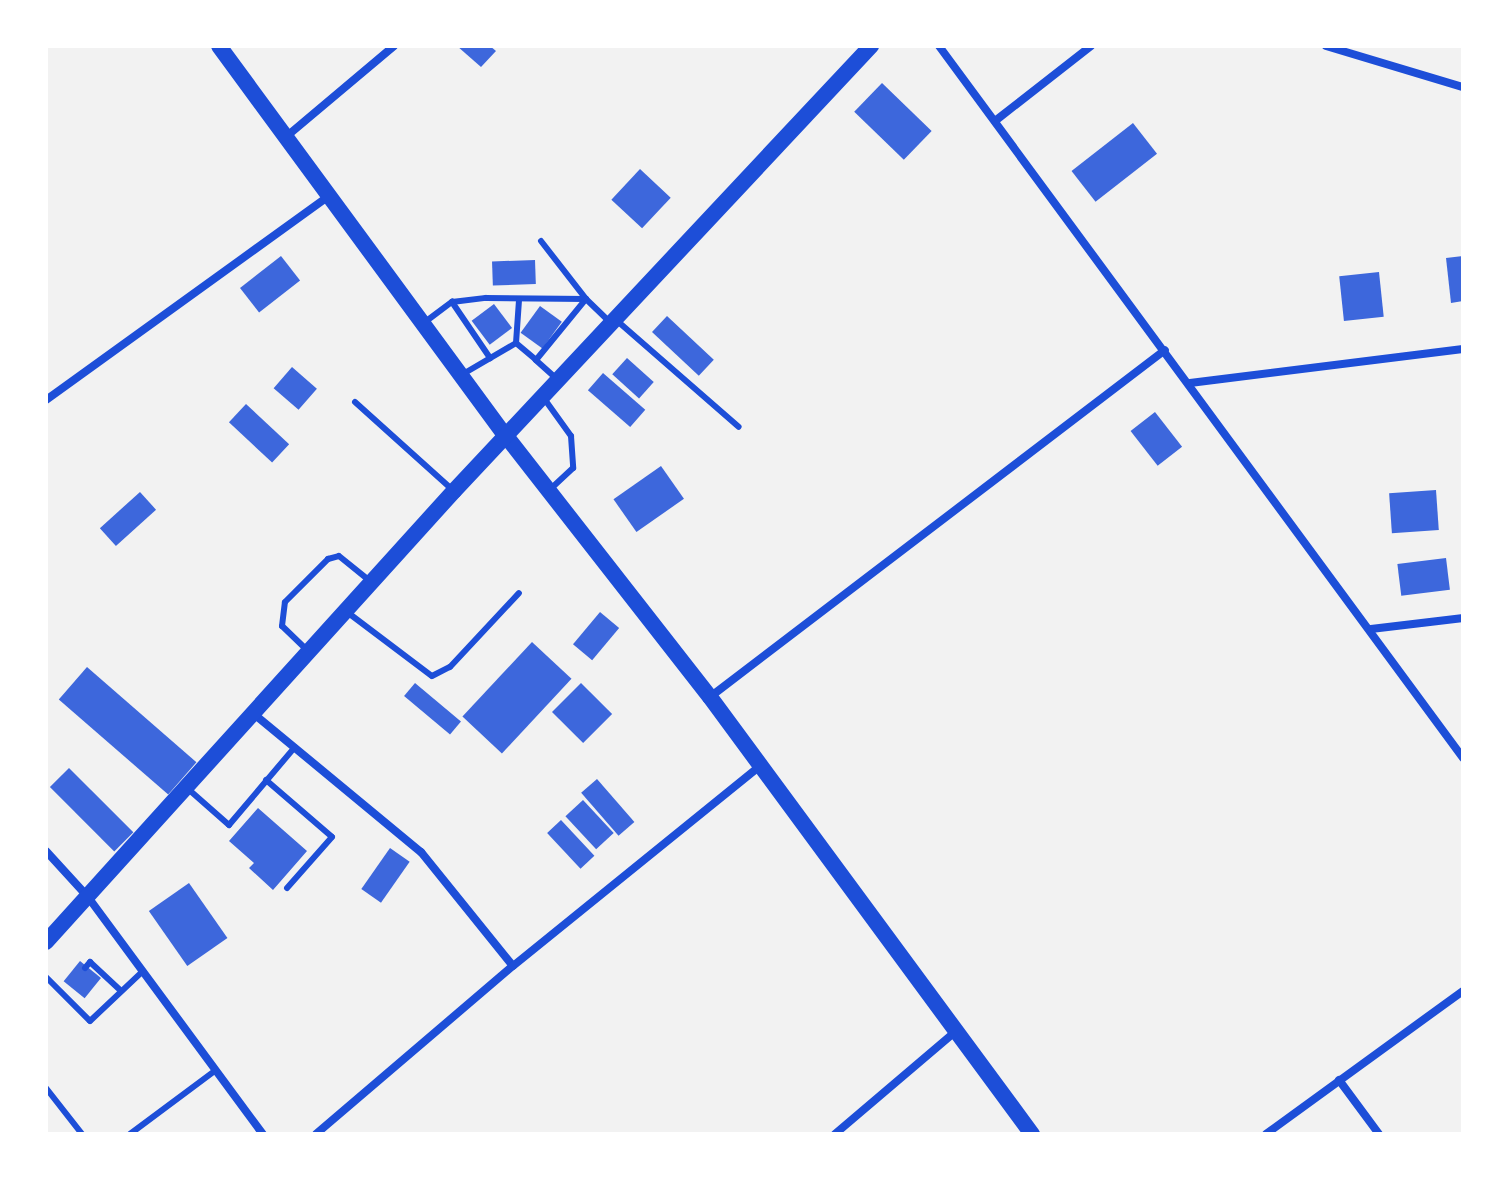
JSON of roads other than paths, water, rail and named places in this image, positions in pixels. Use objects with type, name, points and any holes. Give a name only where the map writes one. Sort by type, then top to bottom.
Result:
[{"type":"main road","points":[[219,46],[506,436],[710,697],[1032,1134]]},
{"type":"main road","points":[[46,942],[454,491],[871,46]]},
{"type":"street","points":[[287,136],[394,46]]},
{"type":"street","points":[[939,46],[1190,383],[1463,758]]},
{"type":"street","points":[[995,121],[1091,46]]},
{"type":"street","points":[[1326,46],[1463,87]]},
{"type":"street","points":[[46,400],[330,195]]},
{"type":"street","points":[[1190,383],[1463,349]]},
{"type":"street","points":[[710,697],[1165,350]]},
{"type":"street","points":[[1371,629],[1463,618]]},
{"type":"street","points":[[254,714],[421,852],[513,966]]},
{"type":"street","points":[[316,1134],[513,966],[760,766]]},
{"type":"street","points":[[46,851],[88,897],[263,1134]]},
{"type":"street","points":[[1266,1134],[1463,991]]},
{"type":"street","points":[[835,1134],[957,1030]]},
{"type":"street","points":[[1339,1080],[1379,1134]]},
{"type":"lane","points":[[541,241],[586,299],[739,427]]},
{"type":"lane","points":[[423,323],[452,302],[486,298],[586,299]]},
{"type":"lane","points":[[536,360],[586,299]]},
{"type":"lane","points":[[516,343],[519,300]]},
{"type":"lane","points":[[452,302],[490,358]]},
{"type":"lane","points":[[516,343],[558,380]]},
{"type":"lane","points":[[461,375],[516,343]]},
{"type":"lane","points":[[543,397],[571,436],[573,468],[549,491]]},
{"type":"lane","points":[[355,402],[454,491]]},
{"type":"lane","points":[[309,653],[282,626],[282,613],[285,602],[317,566],[339,556],[373,583]]},
{"type":"lane","points":[[347,612],[432,676],[450,667],[519,593]]},
{"type":"lane","points":[[187,788],[229,825],[295,747]]},
{"type":"lane","points":[[266,780],[332,837],[287,888]]},
{"type":"lane","points":[[85,968],[90,962],[99,975],[119,989]]},
{"type":"lane","points":[[46,977],[90,1021],[119,989],[143,971]]},
{"type":"lane","points":[[63,995],[69,987]]},
{"type":"lane","points":[[73,1005],[80,997]]},
{"type":"lane","points":[[130,1134],[216,1070]]},
{"type":"lane","points":[[46,1088],[82,1134]]}]
